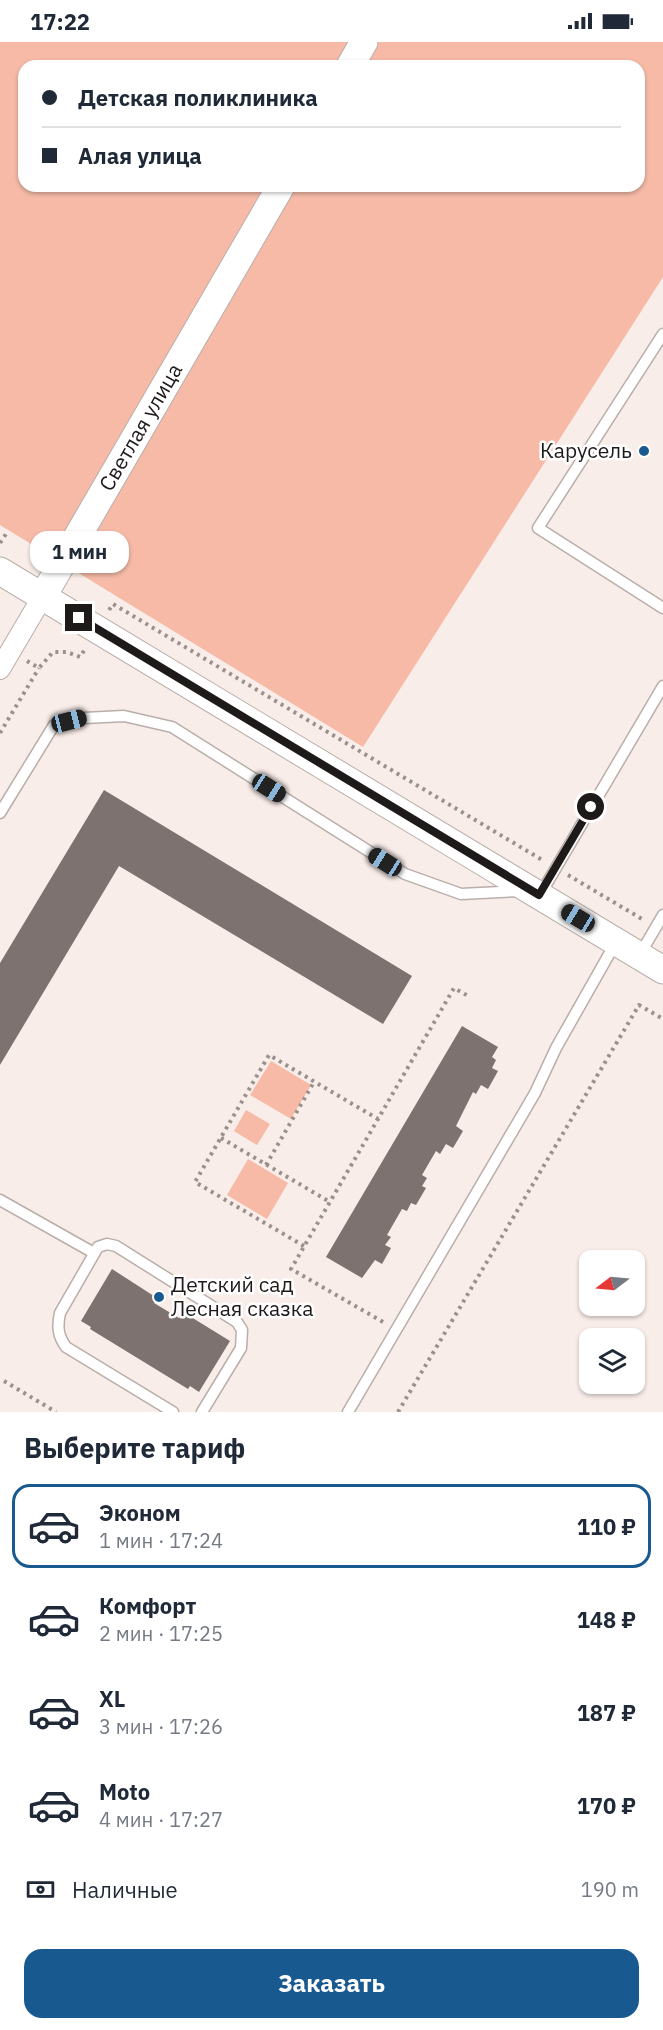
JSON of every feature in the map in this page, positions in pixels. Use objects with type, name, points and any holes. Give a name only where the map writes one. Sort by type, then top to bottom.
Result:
[{"type":"main road","points":[[354,60],[364,42]]},
{"type":"main road","name":"Светлая улица","points":[[43,596],[278,192]]},
{"type":"main road","points":[[0,571],[663,970]]},
{"type":"street","name":"Светлая улица","points":[[0,669],[43,596]]},
{"type":"lane","points":[[663,334],[538,528],[663,608]]},
{"type":"lane","points":[[0,813],[54,725],[84,718],[124,716],[172,727],[405,874],[461,894],[535,893],[663,686]]},
{"type":"lane","points":[[639,956],[663,915]]},
{"type":"lane","points":[[348,1412],[535,1093],[556,1048],[616,942]]},
{"type":"lane","points":[[0,1200],[94,1253]]},
{"type":"lane","points":[[173,1412],[66,1347],[60,1339],[57,1325],[60,1313],[98,1247],[107,1244],[116,1246],[237,1322],[244,1339],[241,1348],[202,1412]]},
{"type":"path","points":[[0,543],[6,534]]},
{"type":"path","points":[[0,733],[39,668]]},
{"type":"path","points":[[396,1330],[291,1269],[454,988],[470,997]]},
{"type":"path","points":[[398,1412],[639,1005],[663,1019]]},
{"type":"path","points":[[304,1246],[195,1182],[269,1055],[378,1119]]},
{"type":"path","points":[[266,1165],[315,1082]]},
{"type":"path","points":[[221,1138],[330,1202]]},
{"type":"path","points":[[3,1381],[56,1412]]},
{"type":"shaded area","points":[[0,42],[663,42],[663,277],[363,747],[0,525]]},
{"type":"shaded area","points":[[271,1061],[311,1085],[291,1119],[250,1095]]},
{"type":"shaded area","points":[[246,1110],[270,1124],[257,1145],[234,1131]]},
{"type":"shaded area","points":[[248,1159],[288,1183],[267,1219],[227,1195]]},
{"type":"building","points":[[104,790],[412,976],[383,1024],[119,866],[0,1065],[0,963]]},
{"type":"building","points":[[462,1026],[498,1047],[492,1057],[496,1060],[492,1068],[498,1071],[488,1089],[481,1085],[476,1094],[473,1092],[456,1126],[463,1131],[453,1148],[446,1144],[440,1154],[436,1151],[422,1175],[427,1178],[422,1186],[426,1188],[416,1205],[411,1203],[407,1211],[402,1209],[387,1235],[391,1237],[385,1245],[391,1248],[382,1264],[375,1260],[362,1278],[326,1257]]},
{"type":"building","points":[[112,1269],[157,1298],[154,1303],[179,1318],[183,1312],[230,1341],[199,1392],[190,1386],[188,1389],[90,1329],[91,1327],[81,1321]]},
{"type":"place","name":"Карусель","points":[[644,451]]},
{"type":"place","name":"Детский сад Лесная сказка","points":[[159,1297]]},
{"type":"route","points":[[79,618],[539,895],[591,807]]}]
